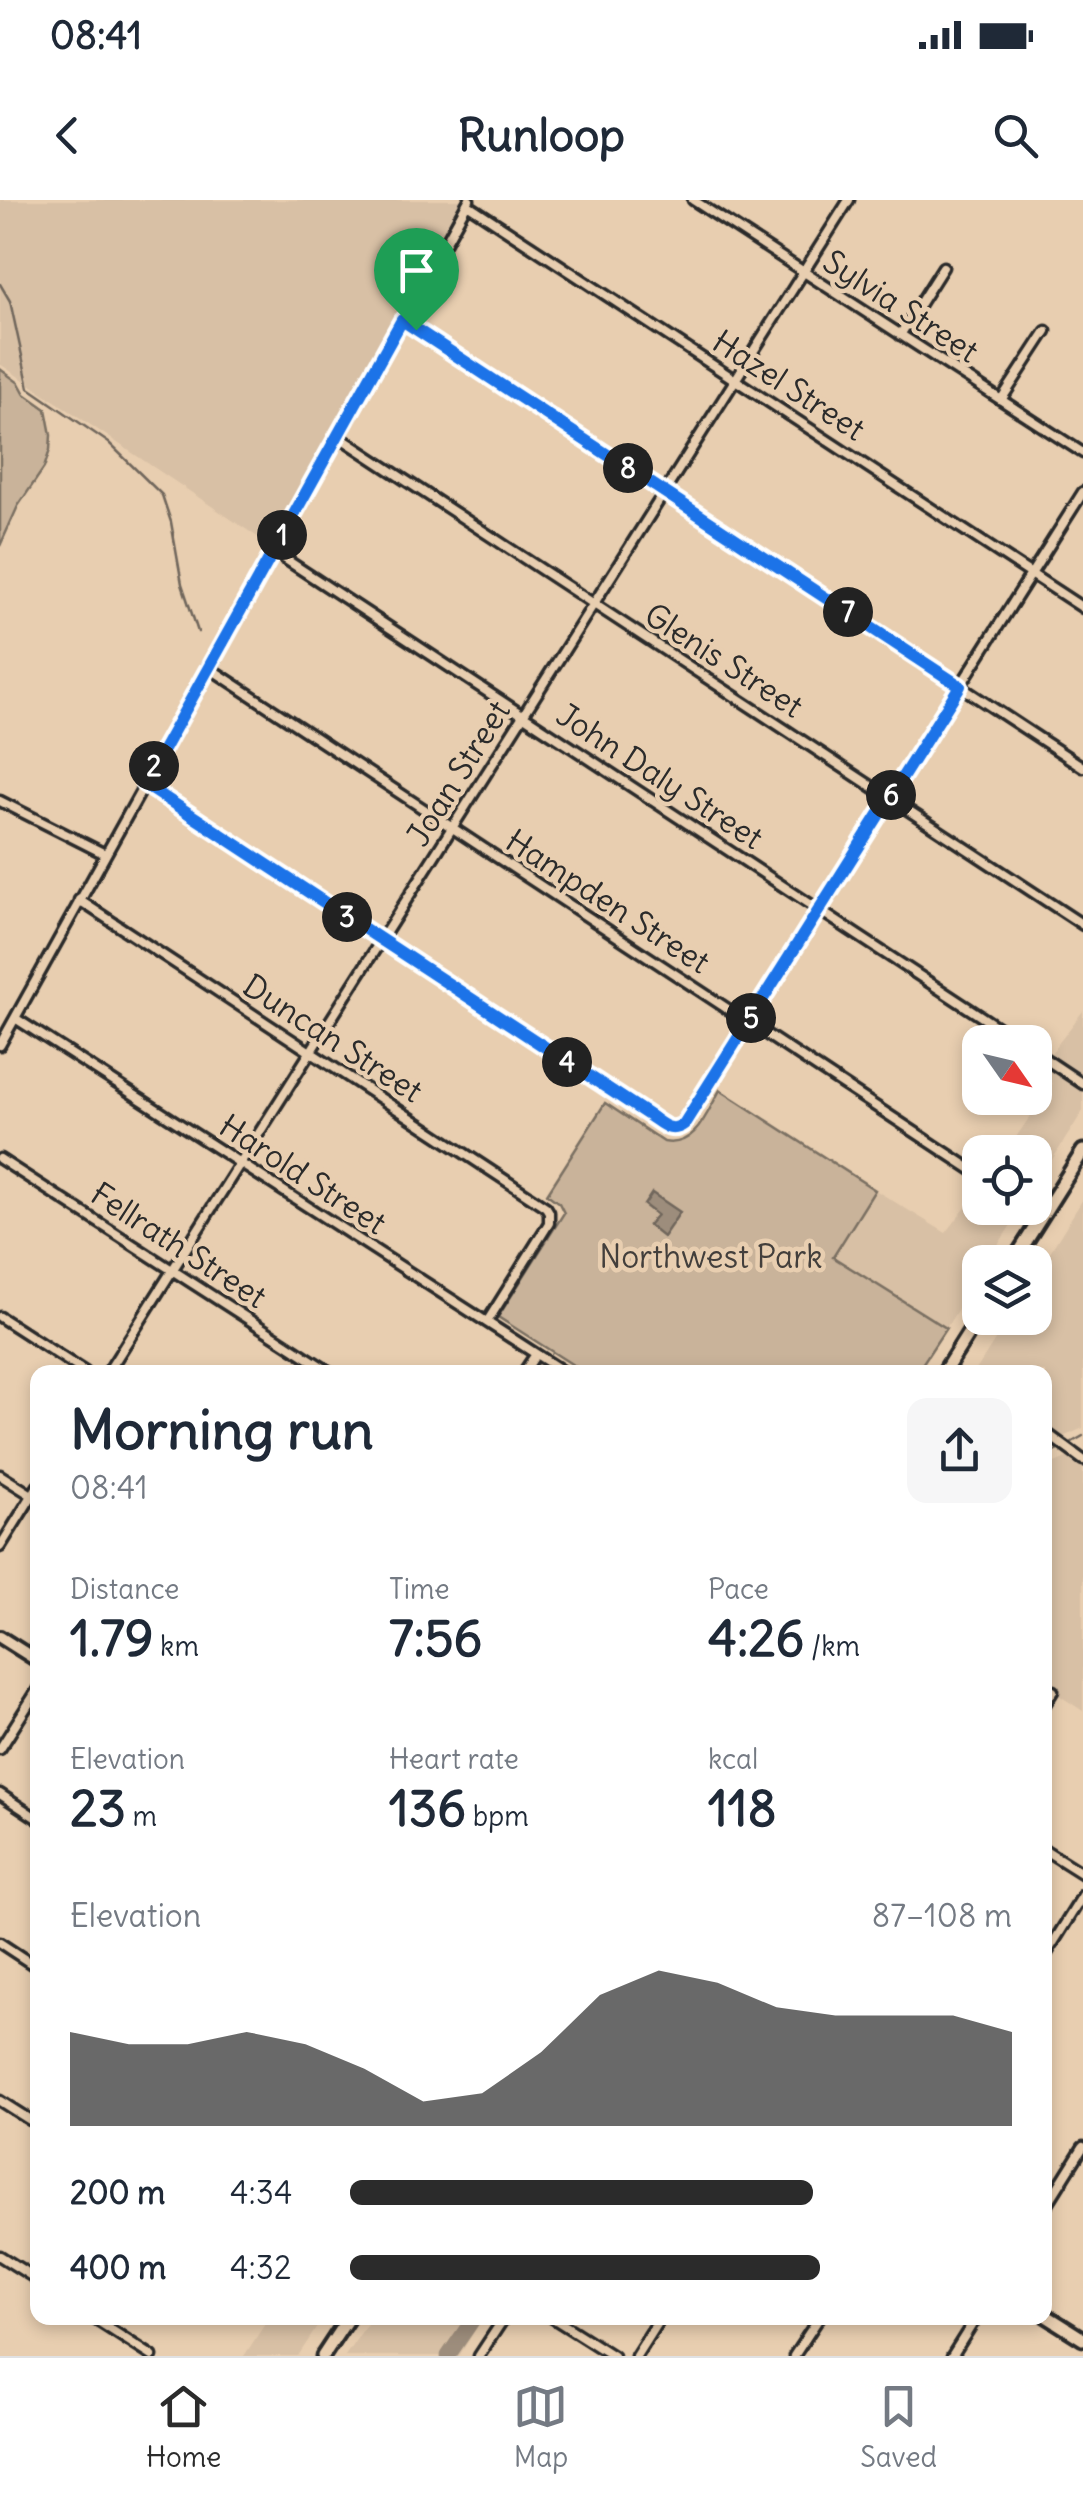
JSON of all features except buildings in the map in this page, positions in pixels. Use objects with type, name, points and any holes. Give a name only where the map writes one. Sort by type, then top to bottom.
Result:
[{"type":"main road","points":[[1052,1200],[1083,1152]]},
{"type":"main road","points":[[952,1365],[969,1335]]},
{"type":"main road","points":[[1052,2319],[1083,2339]]},
{"type":"main road","points":[[323,2356],[342,2325]]},
{"type":"street","name":"Sylvia Street","points":[[693,200],[715,208],[803,272],[1083,453]]},
{"type":"street","name":"Joan Street","points":[[112,1365],[849,200]]},
{"type":"street","points":[[0,1045],[468,202]]},
{"type":"street","name":"Hazel Street","points":[[468,202],[1083,608]]},
{"type":"street","points":[[900,335],[944,267]]},
{"type":"street","points":[[402,320],[1083,767]]},
{"type":"street","points":[[1002,400],[1046,331]]},
{"type":"street","name":"Glenis Street","points":[[338,436],[1083,925]]},
{"type":"street","points":[[144,784],[669,1129],[675,1129],[684,1124],[1083,492]]},
{"type":"street","name":"John Daly Street","points":[[273,551],[994,1025]]},
{"type":"street","name":"Hampden Street","points":[[208,668],[962,1163]]},
{"type":"street","points":[[0,801],[105,854]]},
{"type":"street","name":"Duncan Street","points":[[80,900],[546,1207],[550,1223],[487,1322]]},
{"type":"street","name":"Harold Street","points":[[15,1018],[553,1365]]},
{"type":"street","points":[[1052,1063],[1083,1084]]},
{"type":"street","name":"Fellrath Street","points":[[0,1159],[319,1365]]},
{"type":"street","points":[[0,1317],[74,1365]]},
{"type":"street","points":[[529,1365],[536,1354]]},
{"type":"street","points":[[1052,1439],[1083,1460]]},
{"type":"street","points":[[0,1475],[30,1491]]},
{"type":"street","points":[[0,1546],[30,1503]]},
{"type":"street","points":[[0,1636],[30,1656]]},
{"type":"street","points":[[0,1749],[30,1702]]},
{"type":"street","points":[[0,1794],[30,1814]]},
{"type":"street","points":[[1052,1854],[1083,1874]]},
{"type":"street","points":[[1052,1945],[1083,1895]]},
{"type":"street","points":[[0,1943],[30,1963]]},
{"type":"street","points":[[0,2101],[30,2121]]},
{"type":"street","points":[[1052,2197],[1083,2147]]},
{"type":"street","points":[[0,2256],[30,2275]]},
{"type":"street","points":[[105,2325],[152,2356]]},
{"type":"street","points":[[480,2356],[500,2325]]},
{"type":"street","points":[[564,2325],[613,2356]]},
{"type":"street","points":[[636,2356],[656,2325]]},
{"type":"street","points":[[794,2356],[814,2325]]},
{"type":"street","points":[[952,2356],[972,2325]]},
{"type":"shaded area","points":[[0,200],[461,200],[268,544],[0,364]]},
{"type":"shaded area","points":[[1083,1011],[1083,1111],[1052,1160],[1052,1135],[1018,1135],[1031,1115],[1052,1115],[1052,1052]]},
{"type":"shaded area","points":[[875,1190],[946,1233],[962,1212],[962,1225],[1011,1225],[998,1245],[962,1245],[962,1303],[946,1328],[833,1256]]},
{"type":"shaded area","points":[[652,1193],[680,1212],[663,1237],[648,1225],[657,1215],[644,1205]]},
{"type":"shaded area","points":[[1083,1199],[1083,1428],[1052,1442],[1052,1365],[979,1365],[998,1335],[1052,1335],[1052,1249]]},
{"type":"shaded area","points":[[1083,1451],[1083,1711],[1052,1691],[1052,1464]]},
{"type":"shaded area","points":[[264,2325],[318,2325],[298,2356],[244,2356]]},
{"type":"shaded area","points":[[366,2325],[479,2325],[459,2356],[345,2356]]},
{"type":"green space","points":[[0,369],[46,409],[51,435],[44,468],[18,506],[0,546]]},
{"type":"green space","name":"Northwest Park","points":[[720,1090],[875,1190],[833,1257],[946,1328],[922,1365],[573,1365],[498,1317],[564,1213],[547,1194],[605,1103],[664,1142],[684,1140],[699,1126]]},
{"type":"waterway","points":[[0,284],[10,301],[29,388],[109,443],[162,495],[182,584],[198,632]]},
{"type":"waterway","points":[[1067,1445],[1083,1436]]},
{"type":"waterway","points":[[1052,1453],[1060,1449]]},
{"type":"waterway","points":[[448,2356],[469,2325]]},
{"type":"route","points":[[402,320],[416,330],[960,686],[678,1128],[669,1129],[144,784],[402,320]]}]
